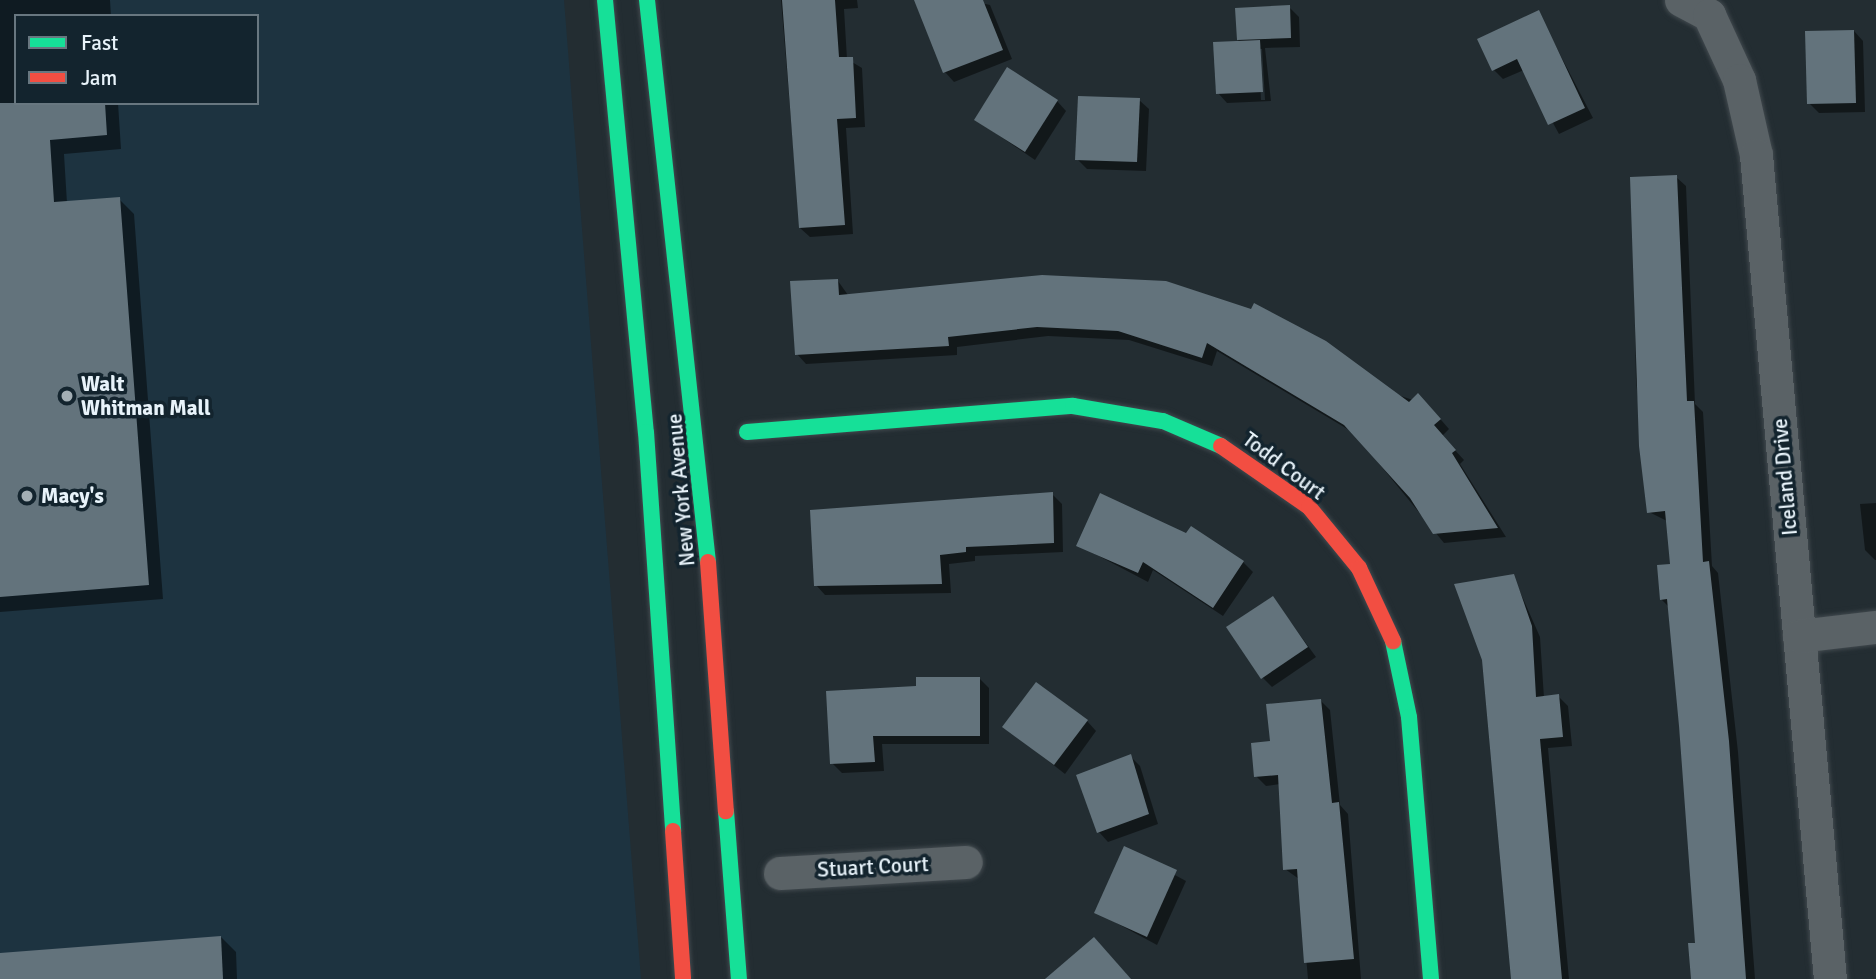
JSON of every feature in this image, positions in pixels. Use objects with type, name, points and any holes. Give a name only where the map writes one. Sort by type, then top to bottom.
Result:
[{"type":"street","name":"New York Avenue","points":[[605,0],[646,432],[683,979]]},
{"type":"street","name":"New York Avenue","points":[[647,0],[698,429],[739,979]]},
{"type":"street","name":"Iceland Drive","points":[[1705,5],[1740,79],[1756,155],[1830,979]]},
{"type":"street","name":"Todd Court","points":[[747,432],[1073,405],[1163,421],[1239,454],[1309,507],[1359,568],[1396,647],[1409,717],[1431,979]]},
{"type":"street","points":[[1799,636],[1876,627]]},
{"type":"street","name":"Stuart Court","points":[[780,873],[966,862]]},
{"type":"shaded area","points":[[0,0],[564,0],[641,979],[0,979]]},
{"type":"building","points":[[782,0],[835,0],[839,57],[853,57],[856,118],[837,119],[845,225],[799,228]]},
{"type":"building","points":[[914,0],[983,0],[1003,50],[943,73]]},
{"type":"building","points":[[1290,5],[1291,38],[1237,40],[1235,8]]},
{"type":"building","points":[[1539,10],[1585,108],[1548,125],[1517,59],[1492,71],[1477,39]]},
{"type":"building","points":[[1854,30],[1856,103],[1807,104],[1805,31]]},
{"type":"building","points":[[1260,40],[1263,92],[1216,94],[1213,42]]},
{"type":"building","points":[[1007,67],[1058,100],[1025,152],[974,120]]},
{"type":"building","points":[[1078,96],[1140,98],[1137,162],[1075,160]]},
{"type":"building","name":"Walt Whitman Mall","points":[[0,103],[105,105],[107,135],[50,140],[54,202],[120,197],[149,585],[0,597]]},
{"type":"building","points":[[1677,175],[1687,401],[1694,401],[1703,562],[1709,561],[1729,741],[1746,979],[1691,979],[1688,943],[1695,943],[1679,726],[1667,599],[1660,600],[1657,565],[1670,564],[1665,511],[1647,513],[1639,446],[1630,177]]},
{"type":"building","points":[[1042,275],[1166,281],[1251,309],[1254,303],[1326,341],[1409,402],[1418,393],[1441,419],[1434,425],[1456,450],[1452,453],[1498,528],[1433,534],[1410,498],[1344,425],[1207,343],[1202,358],[1118,331],[1037,327],[948,337],[949,346],[795,355],[790,281],[838,279],[839,295]]},
{"type":"building","points":[[1053,492],[1054,543],[966,547],[966,552],[940,555],[942,584],[814,586],[810,510]]},
{"type":"building","points":[[1100,493],[1186,533],[1191,526],[1244,561],[1213,608],[1143,562],[1138,573],[1076,546]]},
{"type":"building","points":[[1514,574],[1532,626],[1536,697],[1559,694],[1563,737],[1540,739],[1562,979],[1511,979],[1482,660],[1454,584]]},
{"type":"building","points":[[1273,596],[1308,647],[1261,679],[1226,627]]},
{"type":"building","points":[[916,677],[980,677],[980,736],[873,736],[875,762],[830,764],[826,691],[916,686]]},
{"type":"building","points":[[1036,682],[1088,720],[1054,765],[1002,727]]},
{"type":"building","points":[[1321,699],[1332,803],[1339,802],[1354,959],[1304,963],[1297,869],[1283,870],[1278,775],[1254,777],[1251,743],[1270,741],[1266,704]]},
{"type":"building","points":[[1131,754],[1149,814],[1097,833],[1076,775]]},
{"type":"building","points":[[1124,846],[1177,870],[1147,937],[1094,913]]},
{"type":"building","points":[[221,936],[223,979],[0,979],[0,953]]},
{"type":"building","points":[[1094,937],[1131,979],[1045,979]]},
{"type":"traffic: fast","points":[[605,0],[646,432],[673,831]]},
{"type":"traffic: fast","points":[[647,0],[708,562]]},
{"type":"traffic: fast","points":[[747,432],[1073,406],[1163,421],[1221,446]]},
{"type":"traffic: fast","points":[[1393,641],[1409,717],[1431,979]]},
{"type":"traffic: fast","points":[[726,811],[739,979]]},
{"type":"traffic: jam","points":[[1221,446],[1309,507],[1359,568],[1393,641]]},
{"type":"traffic: jam","points":[[708,562],[726,811]]},
{"type":"traffic: jam","points":[[673,831],[683,979]]},
{"type":"place","name":"Walt Whitman Mall","points":[[67,396]]},
{"type":"place","name":"Macy's","points":[[27,496]]}]
